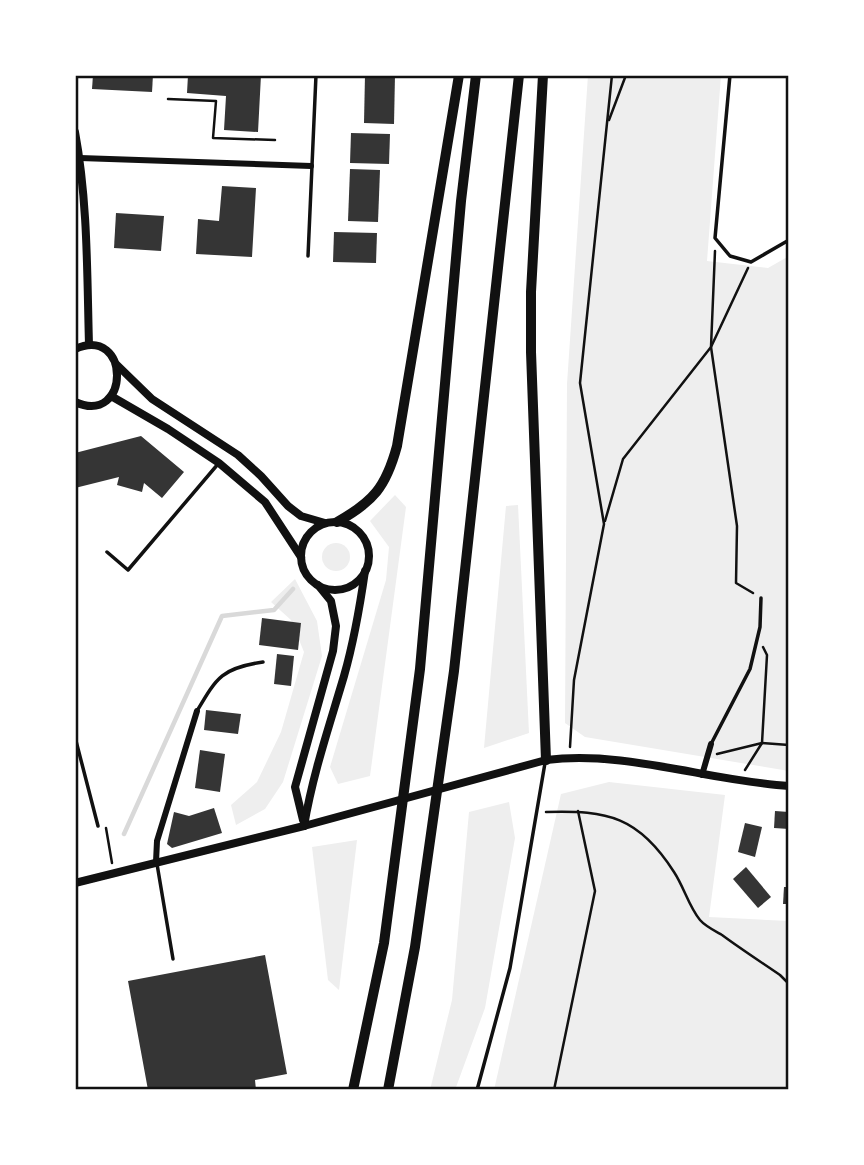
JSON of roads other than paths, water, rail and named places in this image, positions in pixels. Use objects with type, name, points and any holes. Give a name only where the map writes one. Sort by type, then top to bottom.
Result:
[{"type":"highway","points":[[331,522],[369,502],[389,475],[397,446],[459,75]]},
{"type":"highway","points":[[353,1090],[384,943],[420,669],[461,201],[476,75]]},
{"type":"highway","points":[[388,1090],[415,947],[454,671],[519,75]]},
{"type":"highway","points":[[543,75],[531,292],[531,352],[546,760]]},
{"type":"street","points":[[75,132],[80,158],[86,247],[89,345]]},
{"type":"street","points":[[80,158],[311,166]]},
{"type":"street","points":[[75,349],[89,345],[105,351],[152,399],[238,455],[301,516],[348,524],[364,539],[369,560],[360,607],[344,673],[314,770],[304,826]]},
{"type":"street","points":[[77,405],[97,404],[111,396],[118,381],[116,364]]},
{"type":"street","points":[[111,396],[169,429],[219,463],[265,502],[302,557]]},
{"type":"street","points":[[304,826],[295,787],[333,651],[336,626],[331,601],[310,578],[302,557],[307,536],[315,528],[331,522]]},
{"type":"street","points":[[318,585],[328,589],[340,589],[359,580],[365,571]]},
{"type":"street","points":[[156,862],[157,841],[197,711]]},
{"type":"street","points":[[702,775],[711,744]]},
{"type":"street","points":[[75,883],[304,826],[546,760],[569,757],[620,761],[737,782],[789,786]]},
{"type":"lane","points":[[307,256],[316,75]]},
{"type":"lane","points":[[730,75],[715,237],[730,256],[751,262],[789,240]]},
{"type":"lane","points":[[107,552],[128,570],[219,463]]},
{"type":"lane","points":[[711,744],[746,680],[758,643],[761,598]]},
{"type":"lane","points":[[197,711],[215,680],[241,665],[263,662]]},
{"type":"lane","points":[[75,737],[98,826]]},
{"type":"lane","points":[[477,1090],[510,968],[546,760]]},
{"type":"lane","points":[[156,862],[173,959]]},
{"type":"waterway","points":[[124,834],[222,616],[274,610],[293,589]]}]
